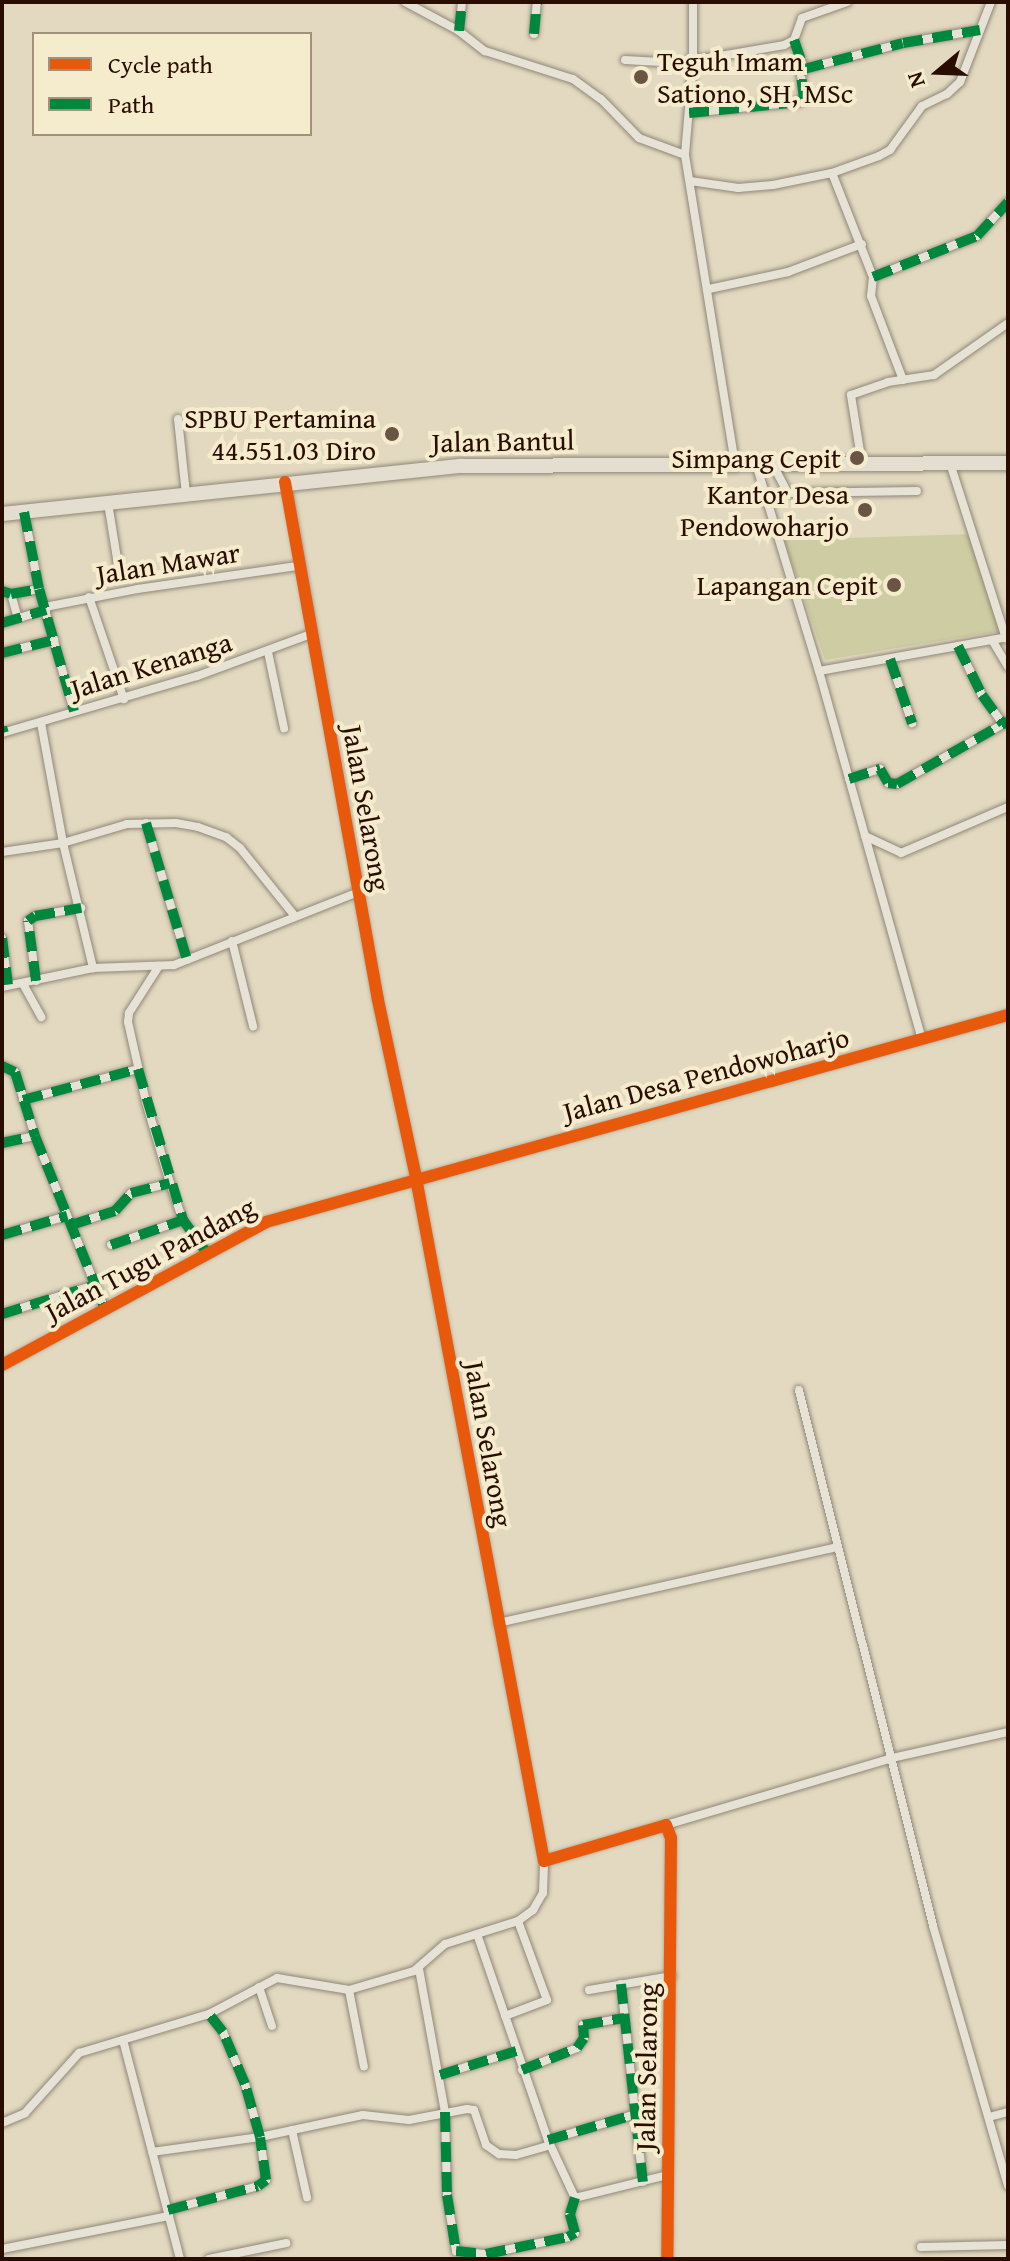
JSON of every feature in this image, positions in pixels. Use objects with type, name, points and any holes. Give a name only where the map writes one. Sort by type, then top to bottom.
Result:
[{"type":"main road","name":"Jalan Bantul","points":[[2,514],[285,482],[462,466],[1008,463]]},
{"type":"street","points":[[405,2],[459,31],[485,51],[573,79],[601,99],[639,138],[685,155]]},
{"type":"street","points":[[459,31],[462,2]]},
{"type":"street","points":[[534,34],[537,2]]},
{"type":"street","points":[[693,2],[693,61],[685,155],[735,464]]},
{"type":"street","points":[[689,113],[802,101],[804,69],[794,40],[799,20],[827,5],[847,2]]},
{"type":"street","points":[[690,181],[752,187],[832,173],[890,150],[922,106],[956,86],[991,2]]},
{"type":"street","points":[[804,69],[903,43],[980,30]]},
{"type":"street","points":[[625,60],[693,61],[731,56],[794,40]]},
{"type":"street","points":[[832,173],[862,244],[873,277],[871,296],[903,380]]},
{"type":"street","points":[[873,277],[977,236],[1008,202]]},
{"type":"street","points":[[709,289],[788,272],[862,244]]},
{"type":"street","points":[[863,465],[850,397],[879,384],[934,375],[1008,323]]},
{"type":"street","points":[[178,419],[186,494]]},
{"type":"street","points":[[819,671],[1007,638],[950,463]]},
{"type":"street","points":[[756,464],[819,671],[922,1039]]},
{"type":"street","points":[[773,465],[788,493],[917,491]]},
{"type":"street","name":"Jalan Selarong","points":[[285,482],[358,892],[416,1178],[544,1861],[543,1893],[533,1910],[518,1921]]},
{"type":"street","points":[[108,503],[119,571]]},
{"type":"street","points":[[24,512],[39,589],[74,711]]},
{"type":"street","name":"Jalan Mawar","points":[[2,623],[89,597],[298,566]]},
{"type":"street","points":[[18,618],[6,593],[39,589]]},
{"type":"street","points":[[89,597],[124,699]]},
{"type":"street","name":"Jalan Kenanga","points":[[3,731],[124,699],[268,652],[311,634]]},
{"type":"street","points":[[2,653],[54,640]]},
{"type":"street","points":[[992,640],[1008,667]]},
{"type":"street","points":[[849,779],[880,769],[888,783],[897,784],[1006,723],[982,695],[958,646]]},
{"type":"street","points":[[268,652],[284,728]]},
{"type":"street","points":[[890,659],[912,723]]},
{"type":"street","points":[[41,723],[63,843],[93,968]]},
{"type":"street","points":[[865,836],[901,853],[1008,807]]},
{"type":"street","points":[[146,823],[187,960]]},
{"type":"street","points":[[2,852],[63,843],[127,824],[176,823],[226,837],[246,856],[294,915]]},
{"type":"street","points":[[2,938],[5,986],[23,984],[93,968],[159,966],[187,960],[358,892]]},
{"type":"street","points":[[36,981],[28,921],[35,916],[81,908]]},
{"type":"street","points":[[232,941],[253,1026]]},
{"type":"street","points":[[159,966],[128,1017],[138,1069],[170,1183],[183,1220],[207,1253]]},
{"type":"street","points":[[23,984],[41,1017]]},
{"type":"street","name":"Jalan Desa Pendowoharjo","points":[[416,1178],[1008,1015]]},
{"type":"street","points":[[2,1066],[15,1072],[35,1136],[105,1309]]},
{"type":"street","points":[[23,1100],[138,1069]]},
{"type":"street","points":[[2,1143],[35,1136]]},
{"type":"street","name":"Jalan Tugu Pandang","points":[[2,1365],[266,1222],[416,1178]]},
{"type":"street","points":[[2,1235],[120,1209],[131,1193],[170,1183]]},
{"type":"street","points":[[111,1245],[183,1220]]},
{"type":"street","points":[[2,1314],[95,1285]]},
{"type":"street","points":[[799,1390],[933,1926],[1008,2185]]},
{"type":"street","points":[[498,1623],[838,1547]]},
{"type":"street","points":[[544,1861],[892,1758],[1008,1732]]},
{"type":"street","name":"Jalan Selarong","points":[[666,1825],[673,1855],[667,2259]]},
{"type":"street","points":[[2,2123],[25,2113],[79,2053],[209,2014],[259,1987],[283,1978],[349,1990],[419,1969],[436,1950],[518,1921],[547,2000],[505,2016]]},
{"type":"street","points":[[419,1969],[445,2112],[447,2195],[456,2251],[486,2254],[575,2233],[570,2214],[575,2198],[549,2142],[522,2070],[477,1934]]},
{"type":"street","points":[[589,1990],[672,1976]]},
{"type":"street","points":[[621,1984],[633,2115],[643,2182]]},
{"type":"street","points":[[259,1987],[272,2026]]},
{"type":"street","points":[[349,1990],[364,2067]]},
{"type":"street","points":[[2,2249],[168,2213],[263,2183],[267,2175],[260,2137],[233,2052],[209,2014]]},
{"type":"street","points":[[522,2070],[577,2048],[584,2038],[583,2025],[624,2018]]},
{"type":"street","points":[[123,2040],[180,2259]]},
{"type":"street","points":[[440,2075],[516,2051]]},
{"type":"street","points":[[152,2152],[260,2137],[363,2115],[409,2120],[445,2112],[474,2110],[486,2145],[499,2154],[516,2155],[633,2115]]},
{"type":"street","points":[[989,2117],[1008,2112]]},
{"type":"street","points":[[292,2130],[307,2197]]},
{"type":"street","points":[[575,2198],[667,2175]]},
{"type":"street","points":[[209,2259],[286,2243]]},
{"type":"street","points":[[921,2247],[1008,2245]]},
{"type":"shaded area","name":"Lapangan Cepit","points":[[973,534],[1001,631],[825,660],[784,540]]},
{"type":"marked path","points":[[459,31],[462,2]]},
{"type":"marked path","points":[[534,34],[537,2]]},
{"type":"marked path","points":[[689,113],[799,102],[804,99],[801,73],[804,69],[903,43],[980,30]]},
{"type":"marked path","points":[[794,40],[804,69]]},
{"type":"marked path","points":[[873,277],[977,236],[1008,202]]},
{"type":"marked path","points":[[24,512],[39,589],[74,711]]},
{"type":"marked path","points":[[2,591],[11,594],[39,589]]},
{"type":"marked path","points":[[2,623],[46,610]]},
{"type":"marked path","points":[[2,653],[54,640]]},
{"type":"marked path","points":[[958,646],[982,695],[1003,724],[1008,722]]},
{"type":"marked path","points":[[890,659],[912,723]]},
{"type":"marked path","points":[[849,779],[880,769],[888,783],[897,784],[1003,724]]},
{"type":"marked path","points":[[2,727],[4,733]]},
{"type":"marked path","points":[[146,823],[187,960]]},
{"type":"marked path","points":[[36,981],[28,921],[35,916],[81,908]]},
{"type":"marked path","points":[[2,938],[8,985]]},
{"type":"marked path","points":[[2,1066],[15,1072],[35,1136],[105,1309]]},
{"type":"marked path","points":[[23,1100],[138,1069],[183,1220],[207,1253]]},
{"type":"marked path","points":[[2,1143],[35,1136]]},
{"type":"marked path","points":[[71,1225],[115,1211],[131,1193],[170,1183]]},
{"type":"marked path","points":[[2,1235],[67,1216]]},
{"type":"marked path","points":[[111,1245],[183,1220]]},
{"type":"marked path","points":[[2,1314],[95,1285]]},
{"type":"marked path","points":[[621,1984],[643,2182]]},
{"type":"marked path","points":[[168,2210],[258,2186],[266,2180],[260,2137],[245,2084],[223,2032],[209,2014]]},
{"type":"marked path","points":[[522,2070],[577,2048],[584,2038],[583,2025],[624,2018]]},
{"type":"marked path","points":[[440,2075],[516,2051]]},
{"type":"marked path","points":[[445,2112],[447,2195],[456,2251],[486,2254],[568,2237],[575,2233],[570,2214],[575,2198]]},
{"type":"marked path","points":[[548,2140],[633,2115]]},
{"type":"cycle path","points":[[285,482],[378,1000],[416,1178],[544,1861],[666,1825],[671,1838],[667,2259]]},
{"type":"cycle path","points":[[2,1365],[266,1222],[1008,1015]]},
{"type":"place","name":"Teguh Imam Sationo, SH, MSc","points":[[641,77]]},
{"type":"place","name":"SPBU Pertamina 44.551.03 Diro","points":[[392,434]]},
{"type":"place","name":"Simpang Cepit","points":[[857,458]]},
{"type":"place","name":"Kantor Desa Pendowoharjo","points":[[865,510]]},
{"type":"place","name":"Lapangan Cepit","points":[[894,585]]}]
